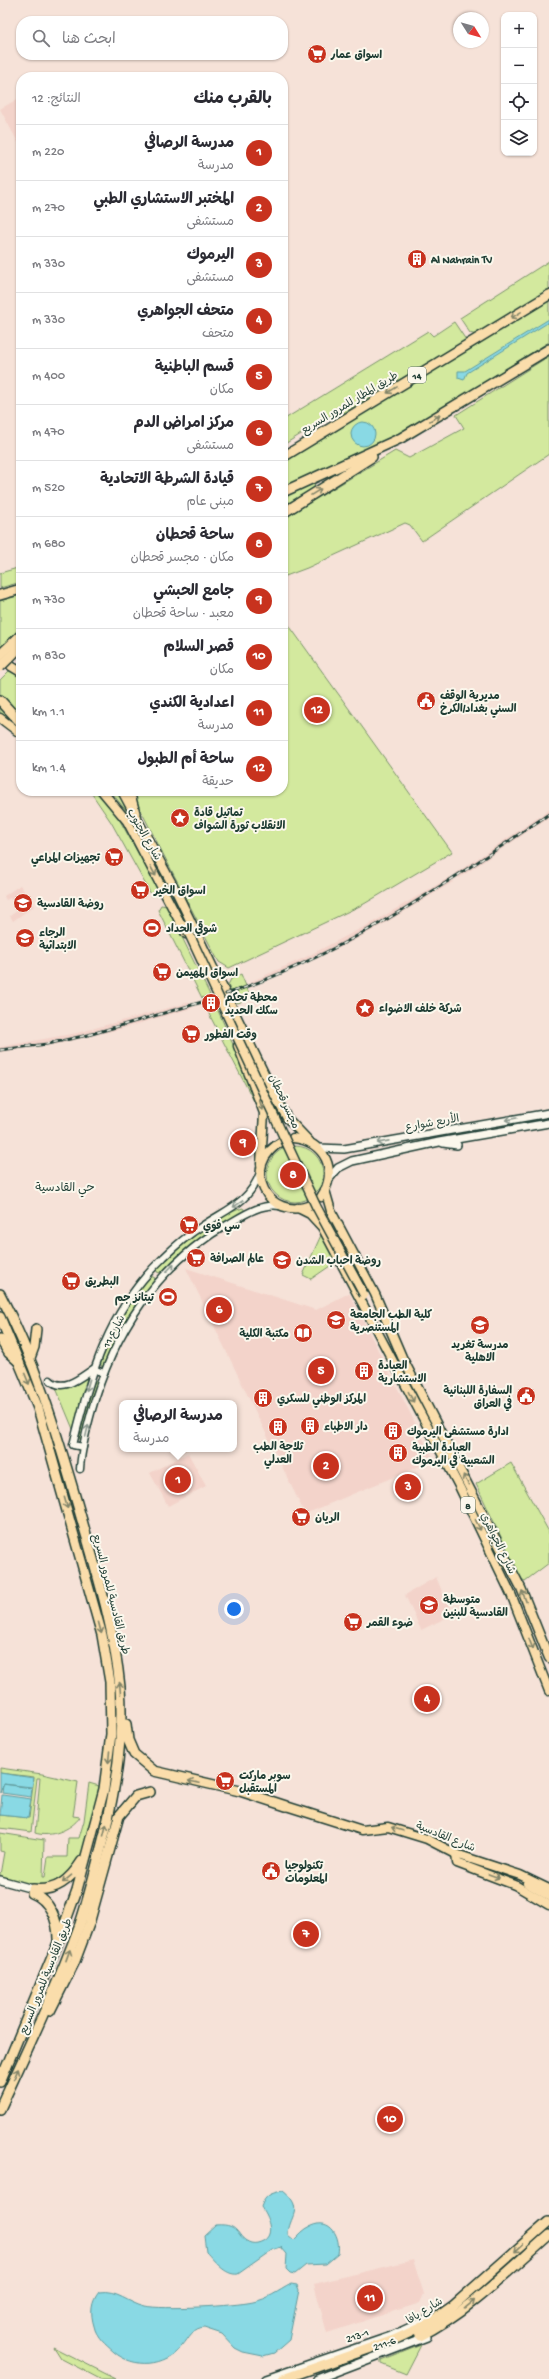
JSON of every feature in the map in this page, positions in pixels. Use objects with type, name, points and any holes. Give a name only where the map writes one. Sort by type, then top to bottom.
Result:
[{"type":"highway","name":"طريق المطار للمرور السريع","points":[[288,455],[549,295]]},
{"type":"highway","points":[[288,509],[401,438],[549,349]]},
{"type":"highway","points":[[288,490],[401,438]]},
{"type":"highway","points":[[0,595],[16,590]]},
{"type":"highway","points":[[0,655],[16,640]]},
{"type":"highway","points":[[0,668],[16,651]]},
{"type":"highway","points":[[0,668],[16,654]]},
{"type":"highway","points":[[0,700],[16,718]]},
{"type":"highway","points":[[130,796],[135,813]]},
{"type":"highway","name":"طريق القادسية للمرور السريع","points":[[0,2109],[68,1954],[94,1876],[114,1792],[120,1738],[121,1703],[112,1636],[49,1408],[30,1358],[1,1296]]},
{"type":"highway","name":"طريق القادسية للمرور السريع","points":[[0,1317],[38,1408],[70,1516],[102,1635],[110,1682],[111,1734],[108,1765],[89,1850],[58,1945],[0,2082]]},
{"type":"highway","points":[[30,1358],[36,1329]]},
{"type":"highway","points":[[0,1339],[9,1353],[20,1363]]},
{"type":"highway","points":[[121,1703],[125,1712],[129,1745],[137,1758],[149,1769],[164,1775],[240,1791],[286,1806]]},
{"type":"highway","points":[[41,2018],[49,2012],[75,1961],[94,1906],[119,1816],[136,1796],[150,1792]]},
{"type":"highway","points":[[32,1891],[50,1889],[66,1881],[75,1872],[89,1850]]},
{"type":"highway","points":[[32,1891],[43,1898],[53,1914],[58,1929],[58,1945]]},
{"type":"highway","name":"شارع يافا","points":[[304,2375],[411,2333],[454,2306],[549,2220]]},
{"type":"highway","name":"شارع يافا","points":[[283,2379],[304,2375],[399,2344],[439,2326],[454,2316],[549,2235]]},
{"type":"main road","points":[[12,665],[16,667]]},
{"type":"main road","points":[[0,718],[16,731]]},
{"type":"main road","points":[[0,723],[16,732]]},
{"type":"main road","name":"شارع الجنوب","points":[[106,796],[127,821],[164,891]]},
{"type":"main road","name":"شارع الجنوب","points":[[125,796],[173,885]]},
{"type":"main road","points":[[173,885],[274,1096],[287,1118],[309,1141],[319,1148],[329,1166],[329,1179]]},
{"type":"main road","name":"مجسر قحطان","points":[[173,885],[186,924],[314,1190],[366,1294],[385,1322]]},
{"type":"main road","points":[[164,891],[235,1040],[261,1104],[264,1122],[260,1168],[265,1192],[281,1206],[298,1208],[313,1204]]},
{"type":"main road","name":"مجسر قحطان","points":[[164,891],[186,924]]},
{"type":"main road","name":"الأربع شوارع","points":[[319,1148],[344,1149],[456,1128],[549,1113]]},
{"type":"main road","name":"الأربع شوارع","points":[[329,1179],[338,1168],[352,1161],[439,1142],[549,1123]]},
{"type":"main road","points":[[446,1125],[456,1128]]},
{"type":"main road","points":[[293,1138],[309,1141]]},
{"type":"main road","points":[[260,1168],[269,1150],[283,1141]]},
{"type":"main road","points":[[439,1142],[457,1145]]},
{"type":"main road","name":"8","points":[[329,1179],[323,1194],[330,1211],[375,1294],[385,1322]]},
{"type":"main road","name":"8","points":[[298,1208],[310,1214],[322,1226],[375,1325]]},
{"type":"main road","name":"مجسر قحطان","points":[[366,1294],[375,1325]]},
{"type":"main road","name":"شارع الجواهري","points":[[385,1322],[521,1588],[549,1658]]},
{"type":"main road","name":"شارع الجواهري","points":[[375,1325],[505,1580],[549,1691]]},
{"type":"main road","name":"شارع القادسية","points":[[286,1806],[362,1830],[388,1827],[426,1839],[456,1854],[520,1875],[549,1889]]},
{"type":"main road","name":"شارع القادسية","points":[[456,1854],[457,1864],[516,1885],[549,1905]]},
{"type":"main road","points":[[498,1868],[549,1896]]},
{"type":"main road","points":[[0,1880],[32,1891]]},
{"type":"main road","points":[[0,1885],[32,1891]]},
{"type":"main road","name":"213-1","points":[[266,2379],[390,2336],[454,2306]]},
{"type":"main road","name":"211-6","points":[[317,2379],[427,2337],[454,2316]]},
{"type":"street","name":"شارع 11","points":[[83,1447],[73,1445],[93,1369],[103,1343],[132,1294],[150,1271],[193,1232],[244,1200],[254,1186],[260,1168]]},
{"type":"street","name":"شارع 11","points":[[80,1469],[83,1447],[104,1373],[124,1328],[138,1305],[160,1279],[198,1244],[221,1228],[264,1206],[281,1206]]},
{"type":"street","points":[[150,1271],[160,1279]]},
{"type":"street","points":[[50,1380],[56,1385],[64,1386],[93,1369],[104,1373]]},
{"type":"shaded area","points":[[16,100],[16,139],[0,109]]},
{"type":"shaded area","points":[[549,810],[549,817],[459,878],[456,873]]},
{"type":"shaded area","points":[[450,877],[453,882],[380,926],[341,947],[251,987],[250,982],[306,957],[377,920]]},
{"type":"shaded area","name":"روضة القادسية","points":[[20,885],[34,906],[13,921],[10,916],[18,910],[10,898],[6,900],[4,896]]},
{"type":"shaded area","points":[[190,1002],[192,1008],[120,1029],[57,1044],[0,1052],[0,1047],[77,1033]]},
{"type":"shaded area","points":[[186,1268],[316,1310],[349,1293],[434,1460],[305,1514]]},
{"type":"shaded area","points":[[188,1453],[206,1486],[168,1506],[150,1473]]},
{"type":"shaded area","name":"متوسطة القادسية للبنين","points":[[436,1577],[452,1615],[421,1630],[405,1595]]},
{"type":"shaded area","points":[[413,2260],[424,2294],[420,2303],[327,2333],[314,2284]]},
{"type":"green space","points":[[549,261],[549,290],[476,335],[470,333],[460,318]]},
{"type":"green space","points":[[549,300],[549,342],[410,428],[358,455],[288,486],[288,460]]},
{"type":"green space","points":[[454,322],[466,340],[337,417],[334,414],[288,442],[288,417],[428,331],[433,336]]},
{"type":"green space","points":[[549,356],[549,454],[422,541],[410,525],[405,523],[307,568],[288,575],[288,516],[395,451],[409,458],[464,428],[456,415]]},
{"type":"green space","points":[[315,482],[314,488],[288,503],[288,495]]},
{"type":"green space","points":[[16,568],[16,583],[0,588],[0,573]]},
{"type":"green space","points":[[16,596],[16,635],[0,649],[0,601]]},
{"type":"green space","points":[[288,624],[452,852],[364,904],[229,968],[219,962],[139,807],[136,796],[288,796]]},
{"type":"green space","points":[[9,671],[16,674],[16,713],[0,696],[0,680]]},
{"type":"green space","points":[[0,704],[16,721],[16,724],[0,713]]},
{"type":"green space","points":[[93,796],[101,796],[114,810],[161,894],[152,896],[111,822]]},
{"type":"green space","points":[[114,796],[120,796],[127,812]]},
{"type":"green space","points":[[161,905],[167,906],[210,995],[202,998],[158,910]]},
{"type":"green space","points":[[241,974],[251,998],[238,1003],[234,1000],[228,985],[231,979]]},
{"type":"green space","points":[[216,1006],[257,1099],[260,1113],[209,1014],[209,1009]]},
{"type":"green space","points":[[289,1146],[301,1146],[311,1150],[319,1158],[323,1168],[323,1180],[319,1190],[311,1198],[301,1202],[289,1202],[279,1198],[271,1190],[267,1180],[267,1168],[271,1158],[279,1150]]},
{"type":"green space","points":[[243,1208],[245,1211],[195,1243],[161,1273],[157,1272],[157,1268],[209,1225],[232,1212]]},
{"type":"green space","points":[[322,1233],[339,1263],[330,1266],[311,1279],[303,1275]]},
{"type":"green space","points":[[151,1276],[155,1278],[154,1281],[135,1306],[104,1366],[102,1367],[100,1363],[122,1317],[136,1293]]},
{"type":"green space","points":[[88,1375],[73,1429],[56,1388],[69,1388]]},
{"type":"green space","points":[[95,1380],[97,1385],[82,1439],[79,1439],[87,1401]]},
{"type":"green space","points":[[511,1463],[549,1532],[549,1563],[525,1581],[521,1579],[476,1484]]},
{"type":"green space","points":[[0,1768],[42,1774],[78,1782],[73,1816],[80,1817],[71,1826],[60,1832],[53,1834],[35,1833],[40,1778],[37,1778],[31,1832],[0,1828],[0,1815],[29,1818],[34,1777],[0,1773]]},
{"type":"green space","points":[[89,1783],[99,1786],[93,1814],[84,1846],[78,1860],[69,1873],[59,1882],[45,1886],[16,1881],[0,1875],[4,1852],[0,1851],[0,1833],[44,1840],[43,1877],[45,1877],[48,1857],[67,1857],[68,1838],[79,1838],[84,1821]]},
{"type":"green space","points":[[421,2345],[406,2374],[381,2364],[381,2361]]},
{"type":"green space","points":[[53,2347],[116,2379],[100,2379],[60,2358]]},
{"type":"water","points":[[549,319],[549,322],[467,373],[464,380],[458,378],[458,371],[465,371]]},
{"type":"water","points":[[358,422],[368,422],[375,429],[375,439],[368,446],[358,446],[351,439],[351,429]]},
{"type":"water","points":[[0,1773],[34,1778],[32,1787],[3,1784],[32,1788],[31,1797],[2,1793],[3,1785],[0,1793]]},
{"type":"water","points":[[2,1795],[31,1799],[28,1818],[0,1815]]},
{"type":"water","points":[[283,2191],[290,2197],[295,2208],[288,2235],[294,2240],[308,2227],[324,2224],[329,2226],[336,2235],[339,2248],[338,2254],[326,2264],[306,2265],[295,2274],[290,2273],[286,2269],[287,2254],[281,2247],[272,2250],[238,2274],[229,2273],[224,2270],[206,2252],[204,2236],[216,2225],[224,2225],[234,2228],[246,2241],[257,2243],[263,2241],[267,2238],[270,2230],[268,2220],[261,2207],[264,2200],[269,2195]]},
{"type":"water","points":[[291,2284],[297,2285],[299,2290],[289,2340],[274,2353],[263,2356],[243,2352],[235,2348],[222,2334],[204,2328],[193,2332],[175,2353],[167,2358],[158,2362],[140,2363],[122,2357],[108,2347],[97,2334],[93,2321],[93,2304],[99,2292],[111,2292],[145,2306],[167,2308],[199,2307],[231,2305],[258,2301]]},
{"type":"railway","points":[[226,994],[269,978],[353,938],[433,891],[549,814]]},
{"type":"railway","points":[[0,1050],[47,1044],[88,1035],[216,998]]},
{"type":"place","name":"اسواق عمار","points":[[317,54]]},
{"type":"place","name":"Al Nahrain TV","points":[[417,259]]},
{"type":"place","name":"مديرية الوقف السني بغداد/الكرخ","points":[[426,701]]},
{"type":"place","name":"ساحة أم الطبول","points":[[317,710]]},
{"type":"place","name":"تماثيل قادة الانقلاب ثورة الشواف","points":[[180,818]]},
{"type":"place","name":"تجهيزات المراعي","points":[[114,857]]},
{"type":"place","name":"اسواق الخير","points":[[140,890]]},
{"type":"place","name":"روضة القادسية","points":[[23,903]]},
{"type":"place","name":"شوقي الحداد","points":[[152,928]]},
{"type":"place","name":"الرجاء الابتدائية","points":[[25,938]]},
{"type":"place","name":"اسواق المهيمن","points":[[162,972]]},
{"type":"place","name":"محطة تحكم سكك الحديد","points":[[211,1003]]},
{"type":"place","name":"شركة خلف الاضواء","points":[[365,1008]]},
{"type":"place","name":"وقت الفطور","points":[[191,1034]]},
{"type":"place","name":"جامع الحبشي","points":[[243,1143]]},
{"type":"place","name":"ساحة قحطان","points":[[293,1175]]},
{"type":"place","name":"سي فوي","points":[[189,1225]]},
{"type":"place","name":"عالم الصرافة","points":[[196,1258]]},
{"type":"place","name":"روضة احباب الشدن","points":[[282,1260]]},
{"type":"place","name":"البطريق","points":[[71,1281]]},
{"type":"place","name":"تيتانز جم","points":[[168,1297]]},
{"type":"place","name":"مركز امراض الدم","points":[[219,1310]]},
{"type":"place","name":"كلية الطب الجامعة المستنصرية","points":[[336,1320]]},
{"type":"place","name":"مدرسة تغريد الاهلية","points":[[480,1325]]},
{"type":"place","name":"مكتبة الكلية","points":[[303,1333]]},
{"type":"place","name":"قسم الباطنية","points":[[321,1371]]},
{"type":"place","name":"العيادة الاستشارية","points":[[364,1371]]},
{"type":"place","name":"السفارة اللبنانية في العراق","points":[[526,1396]]},
{"type":"place","name":"المركز الوطني للسكري","points":[[263,1398]]},
{"type":"place","name":"دار الاطباء","points":[[310,1426]]},
{"type":"place","name":"ثلاجة الطب العدلي","points":[[278,1427]]},
{"type":"place","name":"ادارة مستشفى اليرموك","points":[[393,1431]]},
{"type":"place","name":"العيادة الطبية الشعبية في اليرموك","points":[[398,1453]]},
{"type":"place","name":"المختبر الاستشاري الطبي","points":[[326,1466]]},
{"type":"place","name":"مدرسة الرصافي","points":[[178,1480]]},
{"type":"place","name":"اليرموك","points":[[408,1487]]},
{"type":"place","name":"الريان","points":[[301,1517]]},
{"type":"place","name":"متوسطة القادسية للبنين","points":[[429,1605]]},
{"type":"place","name":"ضوء القمر","points":[[353,1622]]},
{"type":"place","name":"متحف الجواهري","points":[[427,1699]]},
{"type":"place","name":"سوبر ماركت المستقبل","points":[[225,1781]]},
{"type":"place","name":"تكنولوجيا المعلومات","points":[[271,1871]]},
{"type":"place","name":"قيادة الشرطة الاتحادية","points":[[306,1934]]},
{"type":"place","name":"قصر السلام","points":[[390,2119]]},
{"type":"place","name":"اعدادية الكندي","points":[[370,2298]]},
{"type":"district","name":"حي القادسية","points":[[65,1187]]}]
